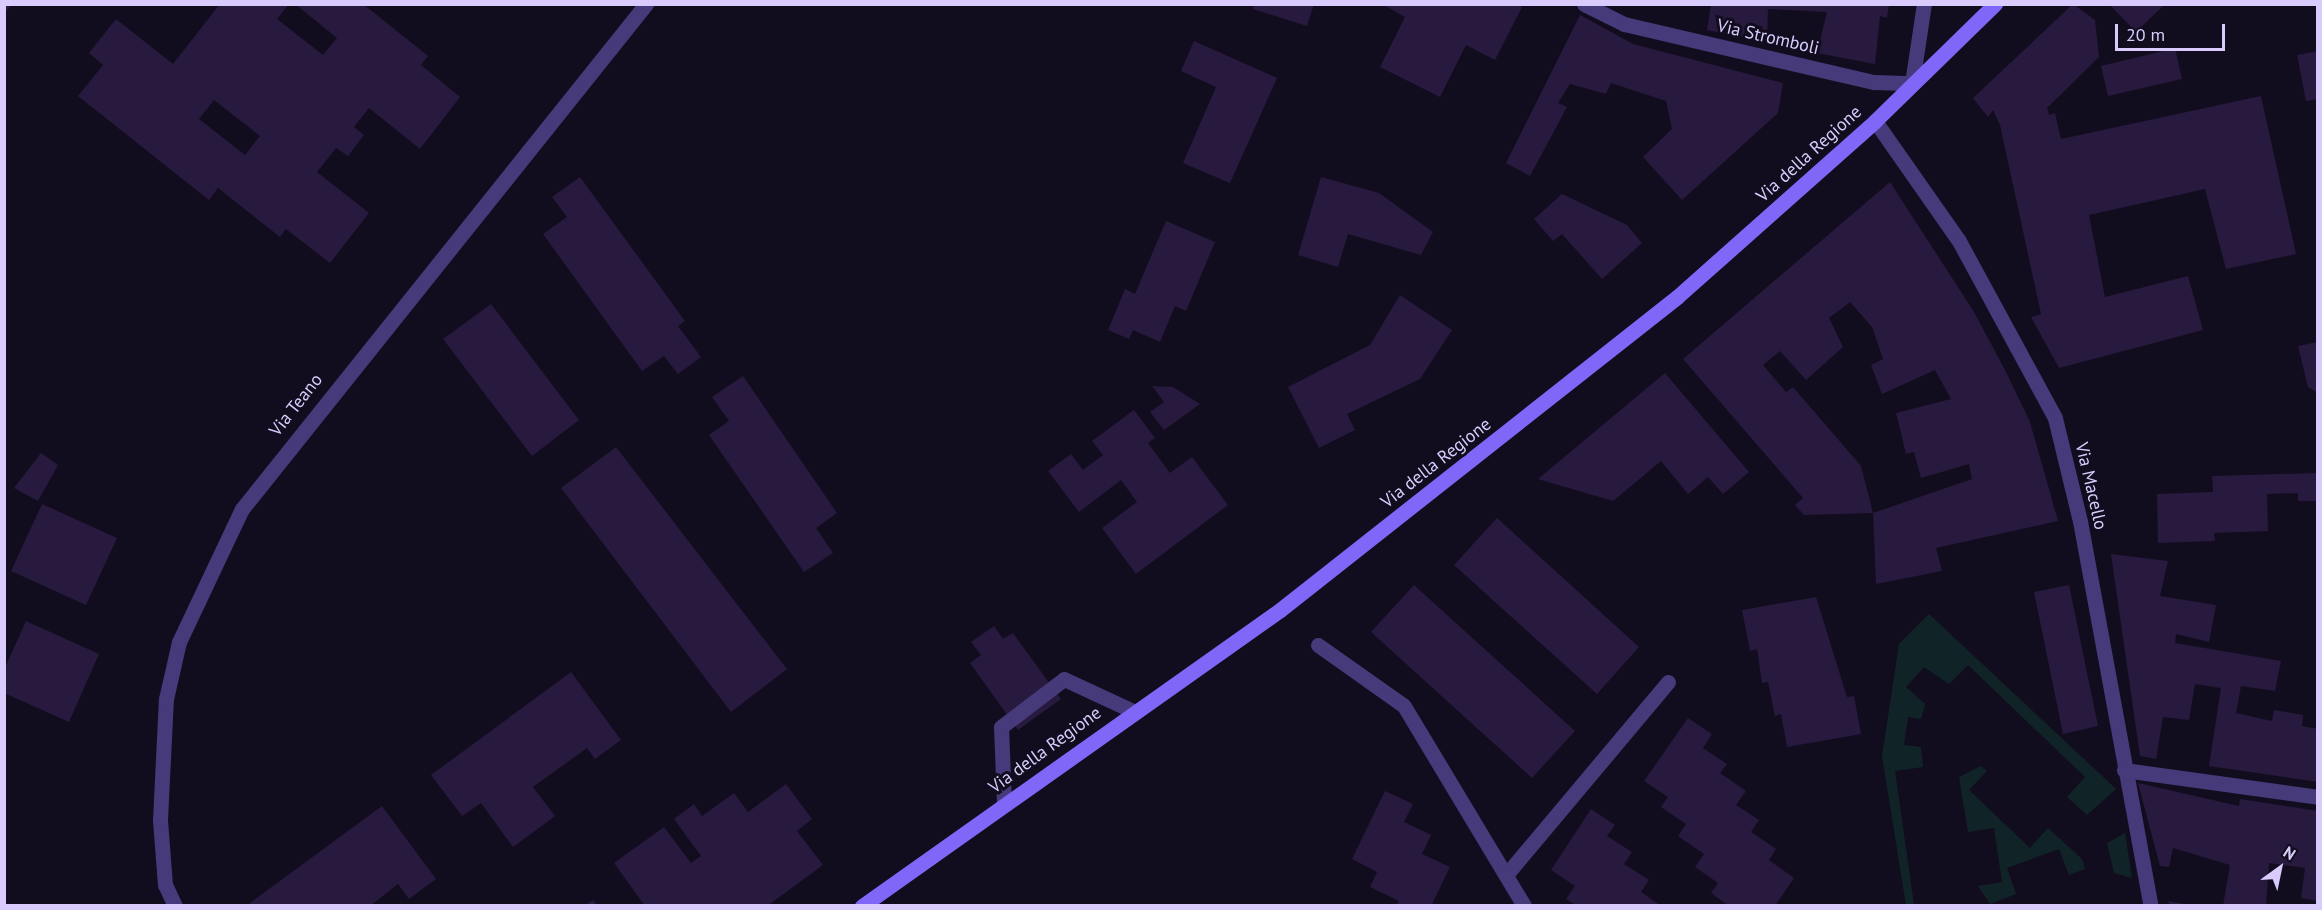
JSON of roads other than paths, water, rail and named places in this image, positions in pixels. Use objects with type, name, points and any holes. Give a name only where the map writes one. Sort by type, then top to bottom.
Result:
[{"type":"main road","name":"Via della Regione","points":[[862,906],[1133,711],[1280,610],[1621,342],[1875,121],[1995,4]]},
{"type":"street","name":"Via Teano","points":[[175,906],[165,885],[160,820],[166,699],[179,642],[237,519],[301,429],[646,4]]},
{"type":"street","name":"Via Stromboli","points":[[1584,4],[1624,24],[1874,82],[1912,83]]},
{"type":"street","points":[[1912,83],[1924,4]]},
{"type":"street","name":"Via Macello","points":[[1875,121],[1959,241],[2055,418],[2080,521],[2124,770],[2151,906]]},
{"type":"street","points":[[1318,645],[1404,706],[1524,906]]},
{"type":"street","points":[[1004,804],[1001,727],[1064,679],[1133,711]]},
{"type":"street","points":[[1506,875],[1668,682]]},
{"type":"street","points":[[2124,770],[2318,797]]}]
